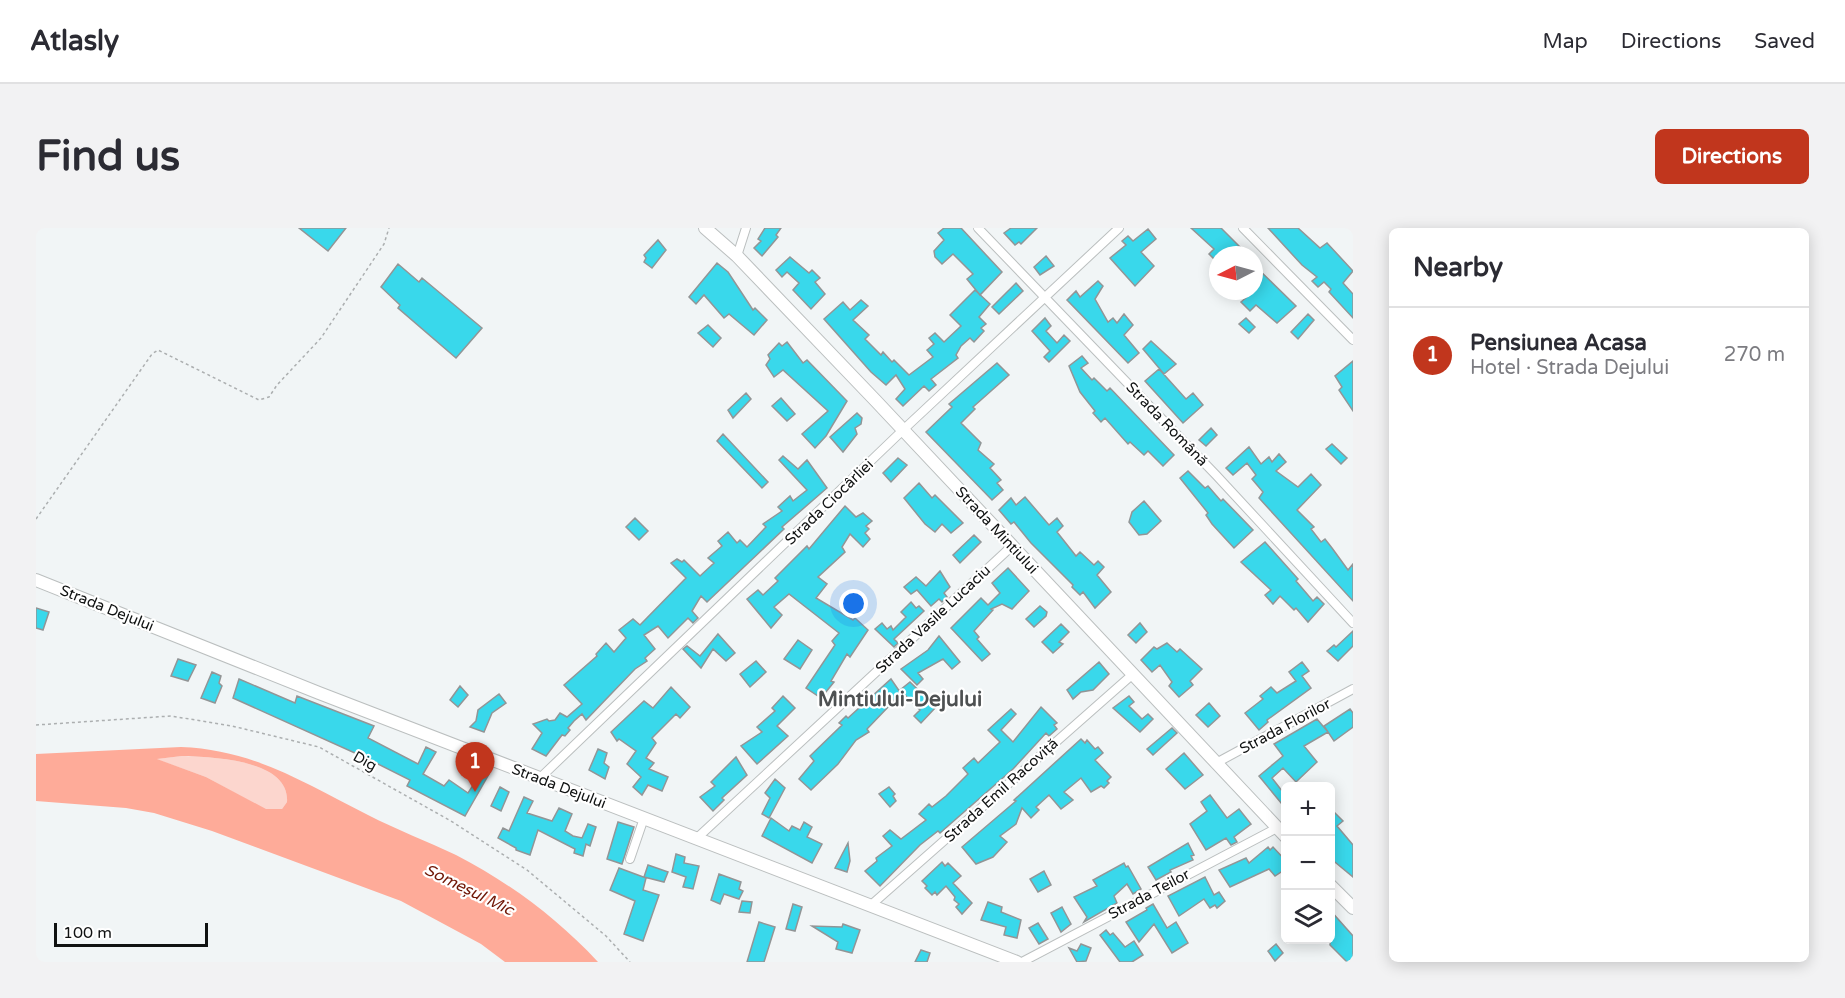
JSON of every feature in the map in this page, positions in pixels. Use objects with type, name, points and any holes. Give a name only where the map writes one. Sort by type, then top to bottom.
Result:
[{"type":"main road","name":"Strada Mintiului","points":[[705,228],[737,256],[903,430],[1218,762],[1281,833]]},
{"type":"main road","name":"Strada Dejului","points":[[36,580],[1017,962]]},
{"type":"main road","points":[[1335,890],[1353,908]]},
{"type":"street","points":[[737,256],[746,228]]},
{"type":"street","name":"Strada Română","points":[[978,228],[1046,297],[1353,623]]},
{"type":"street","name":"Strada Ciocârliei","points":[[540,778],[903,430],[1119,228]]},
{"type":"street","points":[[1243,228],[1353,340]]},
{"type":"street","name":"Strada Vasile Lucaciu","points":[[696,838],[1012,546]]},
{"type":"street","name":"Strada Emil Racoviță","points":[[870,906],[1133,674]]},
{"type":"street","name":"Strada Florilor","points":[[1218,762],[1353,689]]},
{"type":"street","points":[[630,859],[644,818]]},
{"type":"street","name":"Strada Teilor","points":[[1022,962],[1281,833]]},
{"type":"path","points":[[36,519],[152,354],[158,350],[259,399],[269,397],[321,338],[384,244],[389,228]]},
{"type":"path","name":"Dig","points":[[36,724],[171,716],[232,726],[319,747],[451,821],[527,870],[606,936],[630,962]]},
{"type":"shaded area","points":[[182,756],[229,760],[263,769],[276,777],[285,788],[287,802],[282,809],[266,810],[206,777],[156,759]]},
{"type":"water","name":"Someșul Mic","points":[[181,747],[208,749],[256,761],[456,855],[495,877],[549,916],[598,962],[505,962],[481,944],[401,901],[212,831],[154,813],[126,808],[36,801],[36,754]],"holes":[[[195,756],[246,763],[263,769],[276,777],[285,788],[287,802],[282,809],[266,809],[206,777],[157,759]]]},
{"type":"building","points":[[299,228],[346,228],[328,251]]},
{"type":"building","points":[[765,228],[781,228],[776,235],[778,237],[762,256],[754,248],[761,241],[758,239]]},
{"type":"building","points":[[944,228],[961,228],[1002,272],[980,295],[967,279],[973,274],[953,254],[942,264],[935,257],[934,251],[944,240],[938,233]]},
{"type":"building","points":[[1011,228],[1037,228],[1021,244],[1019,242],[1015,245],[1004,233]]},
{"type":"building","points":[[1191,228],[1221,228],[1239,246],[1211,246]]},
{"type":"building","points":[[1268,228],[1298,228],[1320,248],[1327,243],[1353,271],[1343,283],[1353,294],[1353,318],[1329,292],[1331,289],[1324,282],[1318,287],[1312,281],[1317,277],[1302,265]]},
{"type":"building","points":[[1148,229],[1156,239],[1141,252],[1154,266],[1135,286],[1110,258],[1126,245],[1122,241],[1128,236],[1133,241]]},
{"type":"building","points":[[658,240],[666,250],[652,268],[644,262],[646,258],[644,255]]},
{"type":"building","points":[[1046,256],[1054,266],[1040,275],[1034,267]]},
{"type":"building","points":[[790,257],[809,273],[812,270],[820,278],[815,282],[825,294],[811,309],[793,290],[799,283],[787,272],[782,277],[776,270]]},
{"type":"building","points":[[717,263],[728,272],[753,310],[755,308],[767,320],[754,335],[729,314],[724,318],[704,295],[696,304],[689,297]]},
{"type":"building","points":[[398,264],[419,282],[422,278],[482,328],[456,358],[398,308],[400,305],[381,287]]},
{"type":"building","points":[[1263,274],[1296,306],[1277,323],[1256,305],[1250,311],[1241,302],[1263,300]]},
{"type":"building","points":[[1098,281],[1103,286],[1095,299],[1108,322],[1113,318],[1117,323],[1124,314],[1133,325],[1124,335],[1139,353],[1128,363],[1067,300],[1076,291],[1080,297]]},
{"type":"building","points":[[1016,283],[1023,291],[999,314],[992,307]]},
{"type":"building","points":[[975,290],[990,304],[979,317],[986,324],[981,328],[984,331],[974,342],[970,338],[961,346],[956,355],[958,358],[931,379],[936,385],[929,391],[924,386],[903,406],[896,399],[905,389],[896,375],[886,385],[871,372],[824,319],[843,302],[850,310],[861,300],[868,306],[853,320],[869,335],[865,339],[881,355],[883,352],[909,375],[933,357],[927,350],[934,344],[929,338],[935,333],[944,342],[961,326],[950,315]]},
{"type":"building","points":[[1308,314],[1314,320],[1298,339],[1291,332]]},
{"type":"building","points":[[1045,318],[1051,326],[1046,331],[1057,343],[1064,335],[1070,341],[1049,362],[1044,357],[1050,351],[1032,331]]},
{"type":"building","points":[[1246,318],[1255,327],[1249,333],[1239,324]]},
{"type":"building","points":[[708,325],[721,338],[713,347],[698,333]]},
{"type":"building","points":[[1151,341],[1176,364],[1164,374],[1143,349]]},
{"type":"building","points":[[787,342],[803,363],[807,360],[847,401],[826,436],[815,448],[802,434],[828,411],[783,370],[774,377],[766,365],[770,359],[768,355],[779,343],[782,346]]},
{"type":"building","points":[[1082,356],[1088,363],[1081,368],[1092,380],[1094,378],[1107,391],[1110,388],[1174,455],[1163,466],[1148,451],[1144,455],[1130,442],[1128,444],[1105,418],[1101,422],[1093,413],[1095,411],[1080,392],[1069,366]]},
{"type":"building","points":[[1353,361],[1353,411],[1339,390],[1342,387],[1335,376]]},
{"type":"building","points":[[997,363],[1009,375],[973,407],[975,409],[961,423],[981,443],[978,450],[994,464],[990,468],[1001,480],[997,483],[1003,490],[992,500],[926,432],[952,407],[949,404]]},
{"type":"building","points":[[1159,369],[1186,399],[1193,393],[1203,405],[1183,423],[1145,381]]},
{"type":"building","points":[[746,393],[751,399],[733,418],[728,410]]},
{"type":"building","points":[[781,398],[795,414],[787,421],[772,406]]},
{"type":"building","points":[[857,413],[862,418],[861,424],[855,428],[857,434],[843,452],[830,437]]},
{"type":"building","points":[[1211,428],[1217,435],[1206,446],[1199,440]]},
{"type":"building","points":[[723,434],[768,482],[762,488],[717,441]]},
{"type":"building","points":[[1332,444],[1347,458],[1341,464],[1326,449]]},
{"type":"building","points":[[1249,447],[1261,464],[1269,457],[1272,462],[1279,454],[1286,462],[1276,471],[1298,487],[1311,474],[1321,485],[1297,510],[1314,527],[1311,529],[1321,542],[1325,539],[1348,570],[1353,564],[1353,601],[1259,498],[1263,492],[1252,479],[1256,475],[1247,463],[1233,475],[1226,468]]},
{"type":"building","points":[[783,456],[798,469],[807,460],[827,488],[782,527],[784,529],[707,602],[701,596],[692,611],[698,618],[693,623],[688,618],[668,638],[658,626],[644,635],[655,649],[645,658],[647,661],[635,669],[586,720],[582,714],[574,721],[568,728],[570,730],[565,736],[562,735],[546,756],[532,749],[542,733],[533,724],[547,719],[555,720],[560,713],[567,717],[582,704],[564,685],[597,656],[596,654],[606,643],[614,652],[626,638],[619,630],[633,619],[640,625],[686,578],[671,563],[677,559],[682,562],[684,560],[700,576],[714,563],[708,558],[722,546],[718,541],[728,532],[737,543],[740,540],[747,547],[766,527],[763,524],[782,511],[778,507],[790,496],[793,501],[807,490],[779,460]]},
{"type":"building","points":[[898,458],[907,465],[891,482],[883,473]]},
{"type":"building","points":[[1188,471],[1205,488],[1208,486],[1221,501],[1223,499],[1253,530],[1234,548],[1212,524],[1206,515],[1208,513],[1180,478]]},
{"type":"building","points":[[919,483],[932,498],[935,495],[963,523],[951,533],[942,524],[935,532],[925,524],[904,498]]},
{"type":"building","points":[[1025,497],[1049,525],[1057,518],[1063,526],[1057,532],[1076,556],[1080,552],[1094,565],[1098,561],[1104,567],[1097,575],[1111,592],[1095,608],[1083,592],[1080,595],[1014,522],[1011,524],[999,510],[1011,498],[1016,505]]},
{"type":"building","points":[[1144,501],[1161,521],[1147,534],[1139,535],[1129,522],[1132,512]]},
{"type":"building","points":[[845,506],[856,517],[863,513],[872,521],[866,526],[869,529],[865,533],[870,539],[863,547],[850,534],[842,547],[845,552],[818,577],[827,584],[816,598],[853,620],[855,618],[868,630],[850,657],[847,654],[831,681],[834,682],[821,698],[806,688],[835,645],[832,641],[839,633],[789,594],[774,607],[782,615],[771,628],[747,599],[758,590],[763,595],[778,581],[775,578],[807,546],[809,549]]},
{"type":"building","points":[[635,518],[648,531],[639,540],[626,527]]},
{"type":"building","points":[[974,535],[981,542],[960,563],[953,555]]},
{"type":"building","points":[[1265,542],[1298,579],[1296,581],[1313,601],[1317,597],[1324,604],[1308,622],[1296,608],[1294,610],[1280,596],[1273,604],[1265,595],[1271,590],[1241,562]]},
{"type":"building","points":[[1008,568],[1029,591],[1012,609],[1002,604],[991,609],[993,610],[974,631],[979,637],[977,639],[990,654],[982,661],[951,628],[981,598],[988,605],[1000,593],[992,583]]},
{"type":"building","points":[[940,571],[950,587],[944,593],[947,597],[942,602],[939,599],[931,606],[917,590],[911,594],[904,587],[916,577],[926,586]]},
{"type":"building","points":[[911,602],[916,608],[919,606],[924,611],[894,639],[898,643],[894,647],[875,629],[882,623],[887,629],[891,626],[893,630],[906,617],[901,612]]},
{"type":"building","points":[[1040,606],[1047,612],[1046,616],[1034,627],[1026,619]]},
{"type":"building","points":[[36,608],[49,612],[43,630],[36,628]]},
{"type":"building","points":[[1140,623],[1147,632],[1136,643],[1128,635]]},
{"type":"building","points":[[1061,624],[1069,632],[1059,642],[1063,644],[1053,653],[1042,642]]},
{"type":"building","points":[[1353,631],[1353,646],[1338,661],[1327,651],[1334,645],[1336,647]]},
{"type":"building","points":[[718,634],[735,653],[726,661],[713,649],[701,668],[683,649],[687,646],[700,656]]},
{"type":"building","points":[[939,636],[960,662],[952,669],[943,659],[918,673],[923,679],[917,685],[901,669],[928,650]]},
{"type":"building","points":[[798,640],[812,650],[800,669],[784,659]]},
{"type":"building","points":[[1167,643],[1177,652],[1180,649],[1202,669],[1190,681],[1193,685],[1179,697],[1169,686],[1172,682],[1160,665],[1152,672],[1141,660],[1154,647],[1157,649]]},
{"type":"building","points":[[178,659],[196,665],[188,681],[171,676]]},
{"type":"building","points":[[756,661],[766,672],[750,687],[740,674]]},
{"type":"building","points":[[1099,662],[1109,674],[1093,690],[1081,692],[1073,699],[1067,690]]},
{"type":"building","points":[[1302,662],[1309,671],[1302,676],[1311,688],[1267,720],[1268,722],[1259,730],[1245,713],[1263,699],[1260,696],[1271,687],[1277,693],[1296,681],[1289,672]]},
{"type":"building","points":[[212,672],[221,676],[219,683],[222,686],[215,703],[201,698]]},
{"type":"building","points":[[239,679],[295,703],[297,696],[374,726],[368,738],[418,764],[426,747],[436,752],[423,774],[444,786],[449,780],[468,793],[483,770],[489,774],[465,816],[407,786],[410,780],[233,698]]},
{"type":"building","points":[[891,679],[900,692],[867,729],[869,732],[856,740],[838,764],[811,790],[799,779],[814,761],[810,756],[842,725],[839,723],[846,716],[848,718]]},
{"type":"building","points":[[910,682],[936,707],[921,723],[914,716],[920,710],[900,690]]},
{"type":"building","points":[[460,686],[468,695],[458,707],[450,700]]},
{"type":"building","points":[[671,687],[690,707],[680,718],[676,714],[652,738],[656,743],[646,758],[654,763],[649,769],[668,777],[662,791],[648,785],[642,795],[633,787],[641,777],[627,764],[636,751],[619,739],[617,741],[611,732],[644,701],[653,708]]},
{"type":"building","points":[[499,694],[506,703],[492,713],[484,732],[470,727],[476,721],[478,710]]},
{"type":"building","points":[[783,696],[795,708],[777,726],[788,736],[757,764],[741,746],[762,732],[757,727],[775,711],[772,708]]},
{"type":"building","points":[[1129,696],[1134,702],[1129,706],[1142,719],[1148,714],[1153,719],[1140,732],[1113,708]]},
{"type":"building","points":[[1209,703],[1220,716],[1208,727],[1196,715]]},
{"type":"building","points":[[1041,707],[1057,723],[1054,725],[1057,729],[1049,736],[1046,733],[1013,769],[940,833],[938,831],[920,845],[880,886],[865,871],[877,861],[876,858],[892,846],[883,836],[890,830],[901,839],[926,820],[919,814],[929,804],[932,807],[946,796],[968,774],[963,768],[974,758],[978,763],[1000,742],[988,730],[1011,709],[1016,714],[1001,730],[1013,742]]},
{"type":"building","points":[[1350,709],[1353,713],[1353,727],[1334,741],[1324,726]]},
{"type":"building","points":[[1317,719],[1328,732],[1304,746],[1317,762],[1296,782],[1283,768],[1272,778],[1281,790],[1281,803],[1259,776],[1283,756],[1274,744]]},
{"type":"building","points":[[1172,728],[1177,733],[1153,755],[1147,749]]},
{"type":"building","points":[[1081,739],[1085,743],[1087,740],[1095,749],[1098,747],[1103,753],[1095,760],[1111,777],[1107,781],[1109,783],[1104,788],[1101,786],[1091,792],[1081,778],[1064,792],[1073,800],[1061,809],[1049,795],[1036,807],[1039,810],[1031,818],[1022,808],[1016,824],[1000,836],[1007,842],[993,857],[976,864],[962,847],[1016,801],[1014,800]]},
{"type":"building","points":[[598,749],[607,753],[604,763],[609,767],[605,779],[589,770]]},
{"type":"building","points":[[1184,753],[1203,775],[1185,789],[1166,769]]},
{"type":"building","points":[[736,757],[747,775],[722,798],[724,800],[713,811],[700,797],[715,786],[711,782]]},
{"type":"building","points":[[775,779],[785,788],[769,818],[762,814],[770,798],[765,793]]},
{"type":"building","points":[[500,787],[509,792],[501,811],[491,806]]},
{"type":"building","points":[[889,787],[895,794],[893,796],[896,801],[890,807],[879,794]]},
{"type":"building","points":[[1210,795],[1227,818],[1239,809],[1251,824],[1234,837],[1237,842],[1231,845],[1226,838],[1206,850],[1190,824],[1207,811],[1201,802]]},
{"type":"building","points":[[524,797],[533,801],[527,813],[552,821],[559,808],[572,814],[565,831],[573,836],[582,838],[588,824],[596,827],[590,846],[586,844],[583,856],[574,853],[575,849],[538,830],[530,855],[516,850],[498,838],[503,828],[509,831]]},
{"type":"building","points":[[1335,813],[1343,821],[1337,826],[1353,845],[1353,877],[1335,862]]},
{"type":"building","points":[[771,818],[789,831],[792,826],[800,830],[804,822],[812,827],[807,837],[822,844],[812,863],[762,836]]},
{"type":"building","points":[[618,822],[634,827],[622,864],[607,859]]},
{"type":"building","points":[[848,843],[850,861],[847,872],[835,868]]},
{"type":"building","points":[[1188,843],[1194,855],[1191,856],[1193,860],[1170,870],[1171,872],[1156,880],[1148,867]]},
{"type":"building","points":[[1268,847],[1270,850],[1273,847],[1281,856],[1281,872],[1275,876],[1269,869],[1230,887],[1219,870],[1246,858],[1249,863]]},
{"type":"building","points":[[676,854],[685,857],[684,863],[699,866],[693,889],[683,887],[686,877],[672,872]]},
{"type":"building","points":[[942,862],[945,866],[948,863],[961,876],[953,883],[972,903],[962,914],[956,907],[959,904],[954,900],[955,897],[946,886],[937,895],[935,892],[932,895],[922,881]]},
{"type":"building","points":[[1124,863],[1141,889],[1133,894],[1127,884],[1114,896],[1117,903],[1084,922],[1087,917],[1074,897],[1097,886],[1093,880]]},
{"type":"building","points":[[648,865],[668,872],[664,882],[644,877]]},
{"type":"building","points":[[619,868],[646,878],[643,890],[659,895],[643,941],[624,934],[635,901],[610,890]]},
{"type":"building","points":[[1044,871],[1051,885],[1038,892],[1030,879]]},
{"type":"building","points":[[719,874],[741,882],[739,889],[743,891],[739,899],[724,894],[720,904],[711,900]]},
{"type":"building","points":[[1205,877],[1214,895],[1219,892],[1225,901],[1217,908],[1215,905],[1210,908],[1204,899],[1179,916],[1168,896]]},
{"type":"building","points":[[742,901],[752,902],[750,913],[739,912]]},
{"type":"building","points":[[988,902],[1002,907],[1001,912],[1021,920],[1017,938],[1004,935],[1006,927],[981,920]]},
{"type":"building","points":[[793,904],[802,907],[795,931],[786,929]]},
{"type":"building","points":[[1153,904],[1167,928],[1176,922],[1188,943],[1172,953],[1154,924],[1139,942],[1126,922]]},
{"type":"building","points":[[1062,907],[1071,924],[1061,932],[1051,913]]},
{"type":"building","points":[[1335,916],[1353,936],[1353,962],[1347,962],[1330,945],[1335,944]]},
{"type":"building","points":[[759,922],[775,927],[764,962],[747,962]]},
{"type":"building","points":[[1038,923],[1048,939],[1039,944],[1029,928]]},
{"type":"building","points":[[843,924],[860,930],[852,953],[836,949],[838,942],[812,926],[842,927]]},
{"type":"building","points":[[1106,930],[1110,935],[1113,933],[1125,947],[1134,941],[1143,955],[1132,962],[1120,962],[1100,935]]},
{"type":"building","points":[[1081,944],[1091,948],[1086,961],[1077,962],[1069,948],[1077,951]]},
{"type":"building","points":[[1276,944],[1283,953],[1275,961],[1268,951]]},
{"type":"building","points":[[921,950],[930,953],[927,962],[915,962]]},
{"type":"place","name":"Pensiunea Acasa","points":[[475,792]]},
{"type":"district","name":"Mintiului-Dejului","points":[[900,699]]}]
